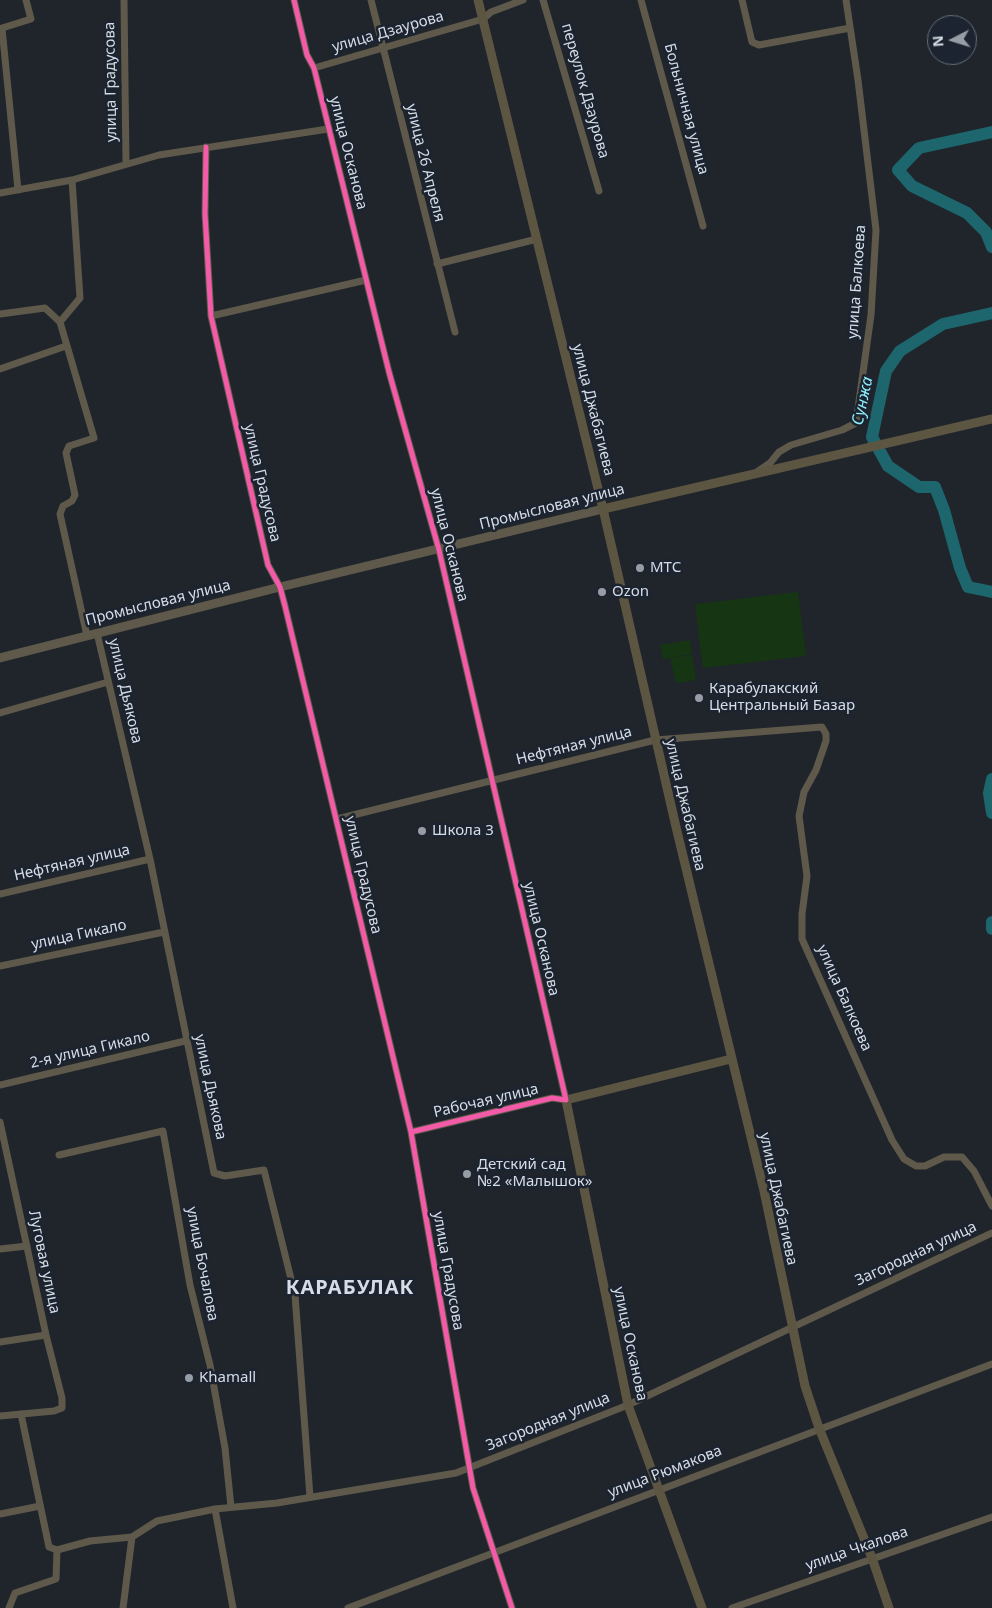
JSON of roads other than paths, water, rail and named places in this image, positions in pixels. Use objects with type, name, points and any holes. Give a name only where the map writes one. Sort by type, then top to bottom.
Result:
[{"type":"main road","name":"улица Джабагиева","points":[[478,0],[603,509],[655,740],[764,1191],[791,1327],[805,1386],[819,1428],[872,1558],[889,1608]]},
{"type":"main road","name":"Промысловая улица","points":[[603,509],[992,419]]},
{"type":"main road","name":"Рабочая улица","points":[[566,1100],[731,1059]]},
{"type":"main road","name":"улица Осканова","points":[[566,1100],[628,1404],[702,1608]]},
{"type":"street","points":[[18,190],[2,28],[31,19],[26,0]]},
{"type":"street","name":"улица Градусова","points":[[124,0],[126,164]]},
{"type":"street","name":"улица Осканова","points":[[294,0],[307,55],[314,68],[389,372],[439,550],[566,1100]]},
{"type":"street","name":"улица 26 Апреля","points":[[371,0],[455,332]]},
{"type":"street","name":"улица Дзаурова","points":[[314,68],[483,19],[491,12],[523,0]]},
{"type":"street","name":"переулок Дзаурова","points":[[543,0],[599,191]]},
{"type":"street","name":"Больничная улица","points":[[641,0],[702,226]]},
{"type":"street","points":[[742,0],[752,42],[759,45],[850,28]]},
{"type":"street","name":"улица Балкоева","points":[[757,472],[770,463],[779,452],[842,430],[856,423],[871,315],[876,230],[846,0]]},
{"type":"street","points":[[0,193],[72,180],[126,164],[206,147],[328,130]]},
{"type":"street","name":"улица Градусова","points":[[206,147],[205,214],[211,316],[268,565],[280,587],[411,1132],[469,1469],[493,1553],[512,1608]]},
{"type":"street","points":[[0,314],[45,308],[60,322],[80,298],[72,180]]},
{"type":"street","points":[[437,264],[537,239]]},
{"type":"street","points":[[211,316],[366,280]]},
{"type":"street","name":"улица Дьякова","points":[[60,322],[94,438],[69,446],[66,453],[75,495],[72,501],[63,506],[60,514],[86,636]]},
{"type":"street","points":[[0,369],[66,346]]},
{"type":"street","name":"Промысловая улица","points":[[0,658],[280,587],[603,509]]},
{"type":"street","name":"улица Дьякова","points":[[97,633],[150,859],[214,1173],[226,1176],[264,1170],[295,1295],[310,1497]]},
{"type":"street","points":[[0,713],[108,682]]},
{"type":"street","name":"улица Балкоева","points":[[822,727],[826,734],[826,741],[816,770],[804,792],[799,816],[807,876],[802,914],[802,940],[892,1140],[904,1159],[916,1166],[925,1166],[944,1157],[962,1157],[974,1171],[992,1206]]},
{"type":"street","name":"Нефтяная улица","points":[[337,819],[655,740],[822,727]]},
{"type":"street","name":"Нефтяная улица","points":[[0,894],[150,859]]},
{"type":"street","name":"улица Гикало","points":[[0,966],[164,932]]},
{"type":"street","name":"2-я улица Гикало","points":[[0,1085],[186,1042]]},
{"type":"street","name":"Рабочая улица","points":[[411,1132],[552,1098],[566,1100]]},
{"type":"street","name":"Луговая улица","points":[[0,1122],[46,1335],[62,1398],[62,1408],[54,1411],[21,1414]]},
{"type":"street","name":"улица Бочалова","points":[[59,1155],[163,1131],[190,1285],[210,1366],[226,1448],[231,1507]]},
{"type":"street","name":"Загородная улица","points":[[57,1550],[90,1541],[132,1537],[157,1521],[215,1509],[277,1503],[456,1474],[628,1404],[992,1233]]},
{"type":"street","points":[[0,1250],[27,1246]]},
{"type":"street","points":[[0,1342],[46,1335]]},
{"type":"street","name":"улица Рюмакова","points":[[348,1608],[992,1364]]},
{"type":"street","points":[[0,1416],[21,1414],[49,1547],[57,1550],[56,1579],[15,1593],[9,1608]]},
{"type":"street","points":[[0,1514],[40,1506]]},
{"type":"street","points":[[215,1509],[233,1608]]},
{"type":"street","name":"улица Чкалова","points":[[732,1608],[992,1517]]},
{"type":"street","points":[[123,1608],[132,1537]]},
{"type":"waterway","name":"Сунжа","points":[[992,132],[919,148],[898,170],[912,186],[967,213],[986,232],[992,247]]},
{"type":"waterway","name":"Сунжа","points":[[992,313],[943,324],[900,351],[886,371],[872,437],[888,466],[919,487],[935,487],[944,510],[960,568],[968,587],[992,592]]},
{"type":"waterway","name":"Сунжа","points":[[992,779],[989,793],[992,813]]},
{"type":"waterway","name":"Сунжа","points":[[992,922],[992,929]]},
{"type":"place","name":"МТС","points":[[640,568]]},
{"type":"place","name":"Ozon","points":[[602,592]]},
{"type":"place","name":"Карабулакский Центральный Базар","points":[[699,698]]},
{"type":"place","name":"Школа 3","points":[[422,831]]},
{"type":"place","name":"Детский сад №2 «Малышок»","points":[[467,1174]]},
{"type":"place","name":"Khamall","points":[[189,1378]]},
{"type":"district","name":"КАРАБУЛАК","points":[[350,1288]]}]
